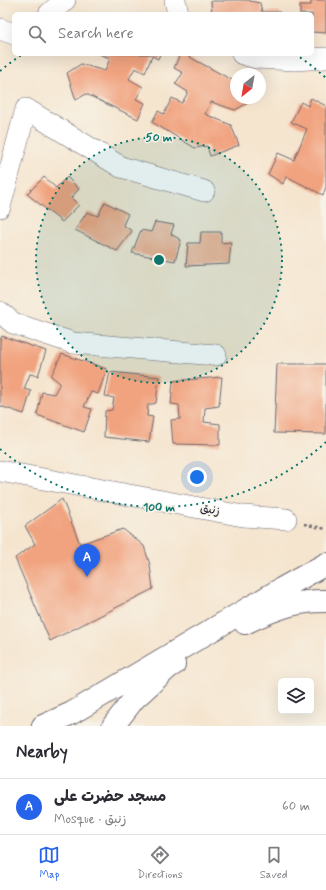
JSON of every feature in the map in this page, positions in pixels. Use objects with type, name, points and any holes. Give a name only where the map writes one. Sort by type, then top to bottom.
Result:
[{"type":"highway","points":[[43,726],[72,713],[281,589],[326,564]]},
{"type":"highway","points":[[113,726],[134,699],[169,667],[232,629],[258,616],[289,606],[308,602],[326,601]]},
{"type":"street","points":[[51,12],[65,0]]},
{"type":"street","points":[[175,0],[178,12]]},
{"type":"street","points":[[0,29],[12,33]]},
{"type":"street","points":[[249,56],[256,58],[294,60],[326,58]]},
{"type":"street","points":[[0,207],[26,109],[122,167],[204,191]]},
{"type":"street","points":[[0,312],[13,323],[73,343],[216,355]]},
{"type":"street","name":"زنبق","points":[[0,471],[243,516],[286,519]]},
{"type":"path","points":[[286,519],[326,529]]},
{"type":"building","points":[[250,0],[260,3],[262,12],[212,12],[211,1]]},
{"type":"building","points":[[311,0],[326,0],[326,33],[314,32],[314,12],[300,12],[300,5],[311,5]]},
{"type":"building","points":[[104,56],[152,56],[145,73],[135,68],[129,79],[143,87],[136,99],[145,103],[138,119],[86,94],[76,100],[67,73],[81,64],[105,71],[110,58]]},
{"type":"building","points":[[152,56],[159,56],[158,59]]},
{"type":"building","points":[[179,56],[188,56],[230,79],[230,104],[246,104],[235,110],[211,102],[205,114],[231,125],[239,145],[210,156],[207,146],[195,148],[152,122],[158,111],[164,114],[172,98],[182,103],[188,92],[175,84],[183,73],[174,68]]},
{"type":"building","points":[[311,98],[326,106],[326,187],[323,195],[286,176],[283,184],[268,174],[278,153],[294,160],[307,129],[291,122],[301,102],[308,106]]},
{"type":"building","points":[[44,177],[56,188],[67,177],[79,189],[71,198],[79,205],[62,222],[27,194]]},
{"type":"building","points":[[105,202],[128,214],[123,225],[132,231],[117,251],[75,230],[87,212],[98,216]]},
{"type":"building","points":[[155,222],[174,225],[171,234],[181,240],[175,261],[132,253],[141,230],[151,232]]},
{"type":"building","points":[[201,232],[221,232],[221,243],[231,242],[229,264],[186,266],[188,243],[200,243]]},
{"type":"building","points":[[2,336],[46,351],[38,376],[30,374],[24,389],[31,391],[24,414],[0,406],[0,340]]},
{"type":"building","points":[[62,354],[107,369],[98,394],[91,392],[84,407],[92,409],[84,432],[37,415],[42,392],[54,394],[60,383],[51,376]]},
{"type":"building","points":[[277,364],[326,364],[326,434],[274,433]]},
{"type":"building","points":[[110,372],[159,377],[156,403],[148,405],[147,416],[153,417],[149,442],[104,437],[105,411],[112,410],[114,398],[105,396]]},
{"type":"building","points":[[222,377],[219,406],[205,408],[204,422],[220,424],[220,445],[173,444],[171,420],[180,419],[179,405],[171,404],[173,381]]},
{"type":"building","points":[[62,499],[80,544],[123,529],[144,546],[150,565],[153,589],[50,641],[15,558],[35,544],[25,526]]},
{"type":"place","name":"مسجد حضرت علی","points":[[87,577]]}]
